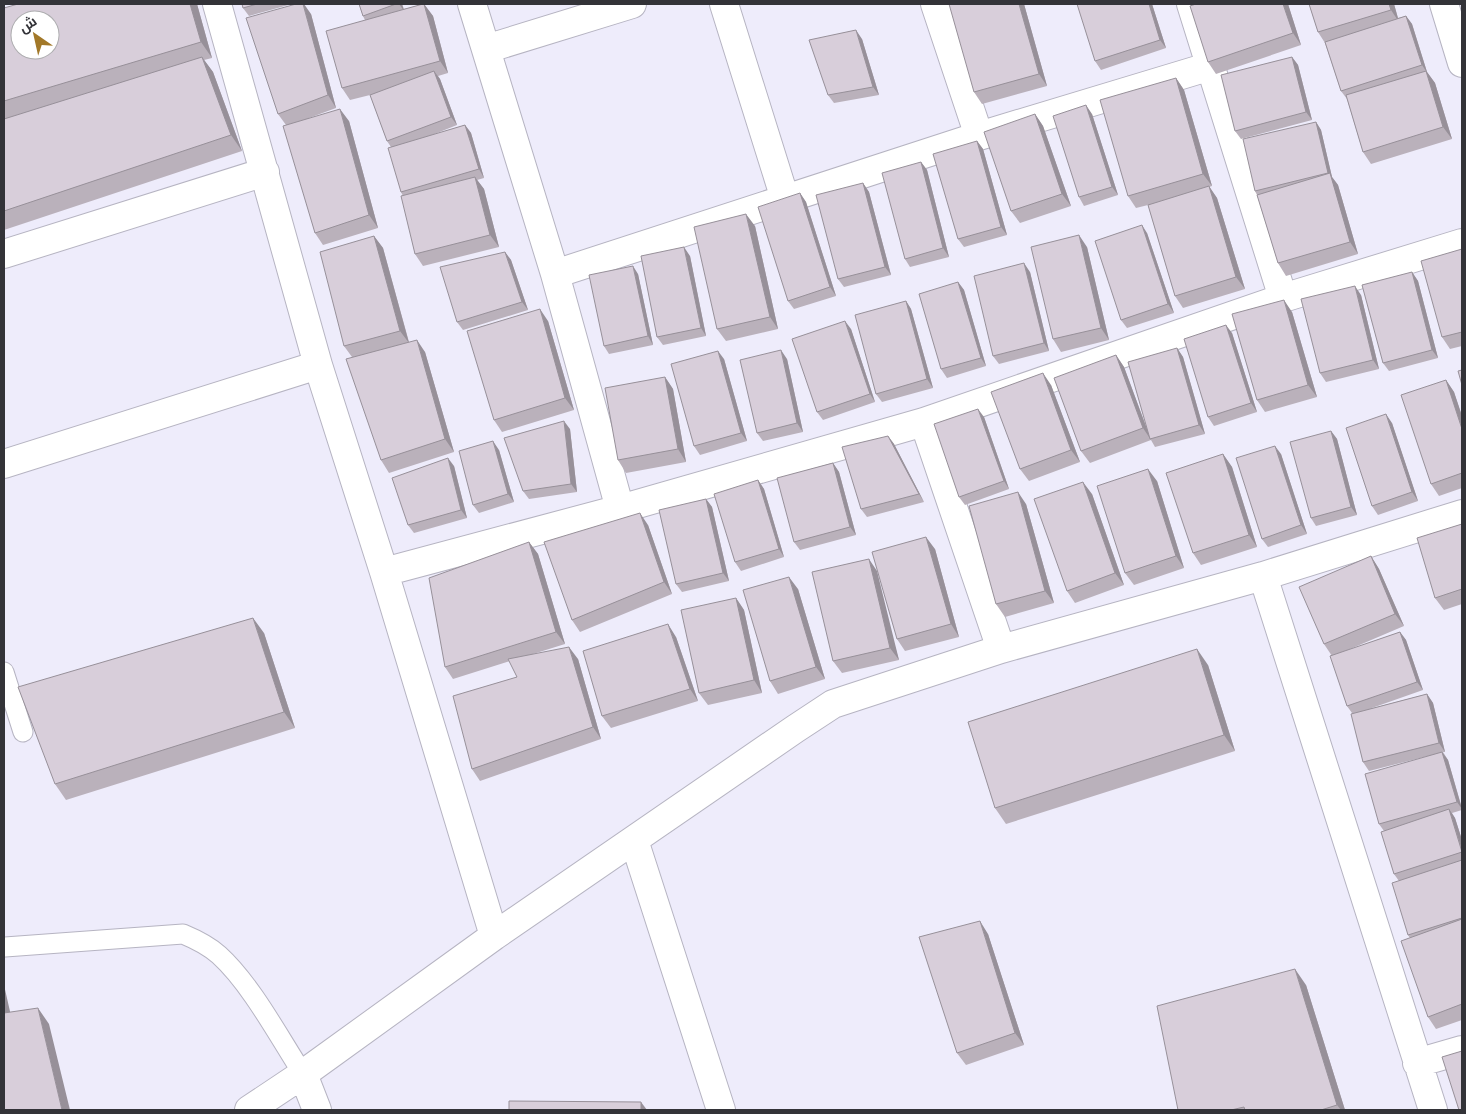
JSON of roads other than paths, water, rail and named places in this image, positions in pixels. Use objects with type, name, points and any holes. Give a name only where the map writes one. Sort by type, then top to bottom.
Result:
[{"type":"street","points":[[217,4],[318,365],[384,572],[494,936]]},
{"type":"street","points":[[472,4],[555,274],[620,509]]},
{"type":"street","points":[[486,49],[632,4]]},
{"type":"street","points":[[724,4],[785,199]]},
{"type":"street","points":[[935,4],[979,136]]},
{"type":"street","points":[[1192,4],[1282,298]]},
{"type":"street","points":[[1444,4],[1462,63]]},
{"type":"street","points":[[555,274],[979,136],[1211,66]]},
{"type":"street","points":[[4,254],[265,172]]},
{"type":"street","points":[[384,572],[620,509],[924,422],[1282,298],[1462,242]]},
{"type":"street","points":[[4,464],[318,365]]},
{"type":"street","points":[[924,422],[1001,649]]},
{"type":"street","points":[[250,1110],[304,1074],[494,936],[833,704],[1001,649],[1263,576],[1462,514]]},
{"type":"street","points":[[1263,576],[1433,1110]]},
{"type":"street","points":[[634,840],[722,1110]]},
{"type":"street","points":[[1417,1063],[1462,1050]]},
{"type":"street","points":[[304,1074],[317,1110]]},
{"type":"lane","points":[[4,672],[23,732]]},
{"type":"lane","points":[[5,947],[183,934],[189,936],[219,955],[246,986],[304,1074]]}]
